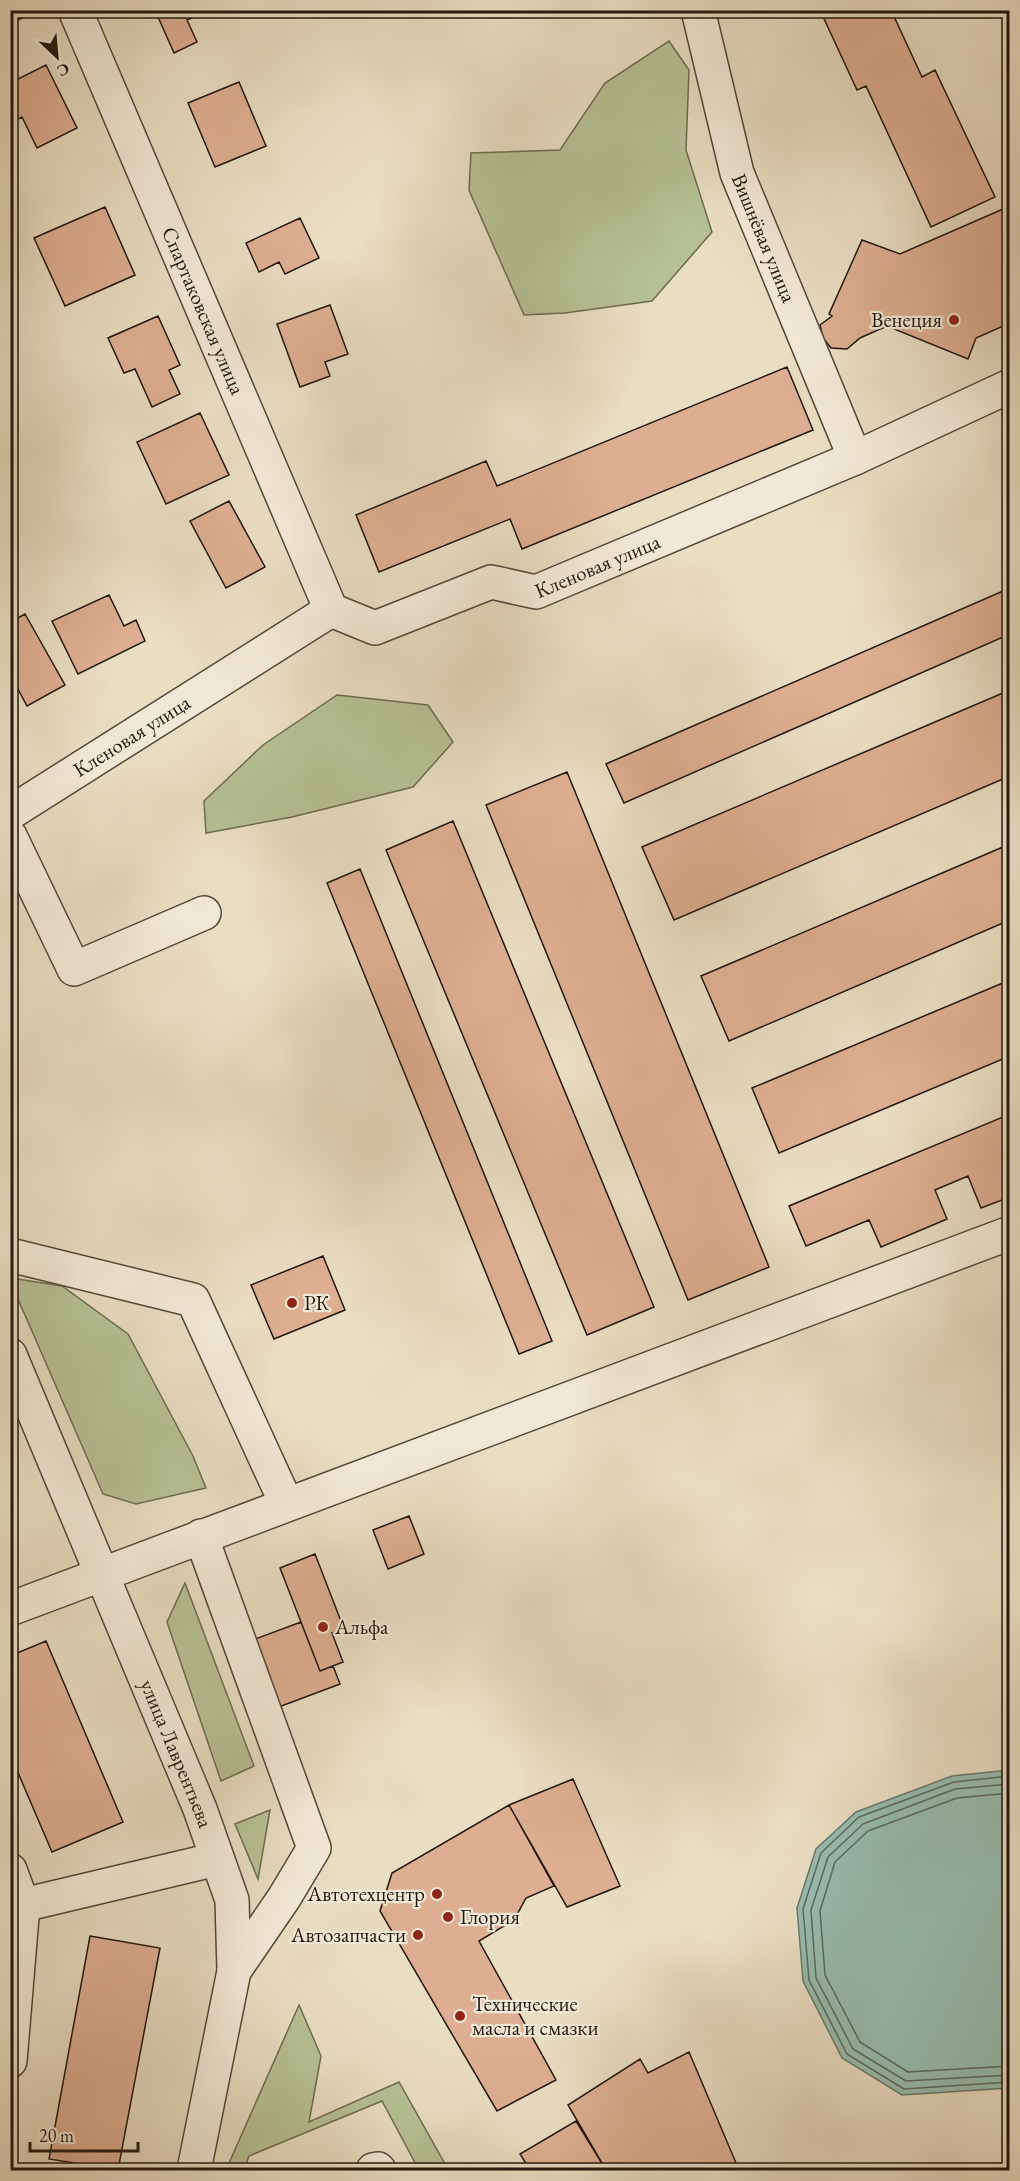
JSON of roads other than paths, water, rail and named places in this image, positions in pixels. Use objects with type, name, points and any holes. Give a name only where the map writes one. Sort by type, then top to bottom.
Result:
[{"type":"street","name":"Спартаковская улица","points":[[75,10],[331,610]]},
{"type":"street","name":"Вишнёвая улица","points":[[698,10],[737,172],[855,458]]},
{"type":"street","name":"Кленовая улица","points":[[10,813],[331,610],[375,628],[491,582],[536,592],[855,458],[1010,386]]},
{"type":"street","points":[[10,836],[74,969],[204,913]]},
{"type":"street","points":[[10,1609],[286,1503],[1010,1233]]},
{"type":"street","points":[[10,1255],[193,1300],[286,1503]]},
{"type":"street","name":"улица Лаврентьева","points":[[10,1355],[200,1809],[232,1900],[234,1971],[194,2170]]},
{"type":"street","points":[[201,1536],[314,1848],[284,1898],[234,1971]]},
{"type":"street","points":[[23,1905],[217,1859]]},
{"type":"street","points":[[10,1870],[23,1905],[10,2061]]},
{"type":"street","points":[[373,2170],[379,2170]]},
{"type":"water","points":[[1009,1770],[1009,2088],[902,2095],[842,2058],[803,1981],[797,1908],[816,1849],[856,1812],[952,1776]]},
{"type":"place","name":"Венеция","points":[[954,320]]},
{"type":"place","name":"РК","points":[[292,1303]]},
{"type":"place","name":"Альфа","points":[[323,1627]]},
{"type":"place","name":"Автотехцентр","points":[[437,1894]]},
{"type":"place","name":"Глория","points":[[448,1917]]},
{"type":"place","name":"Автозапчасти","points":[[418,1935]]},
{"type":"place","name":"Технические масла и смазки","points":[[460,2016]]}]
